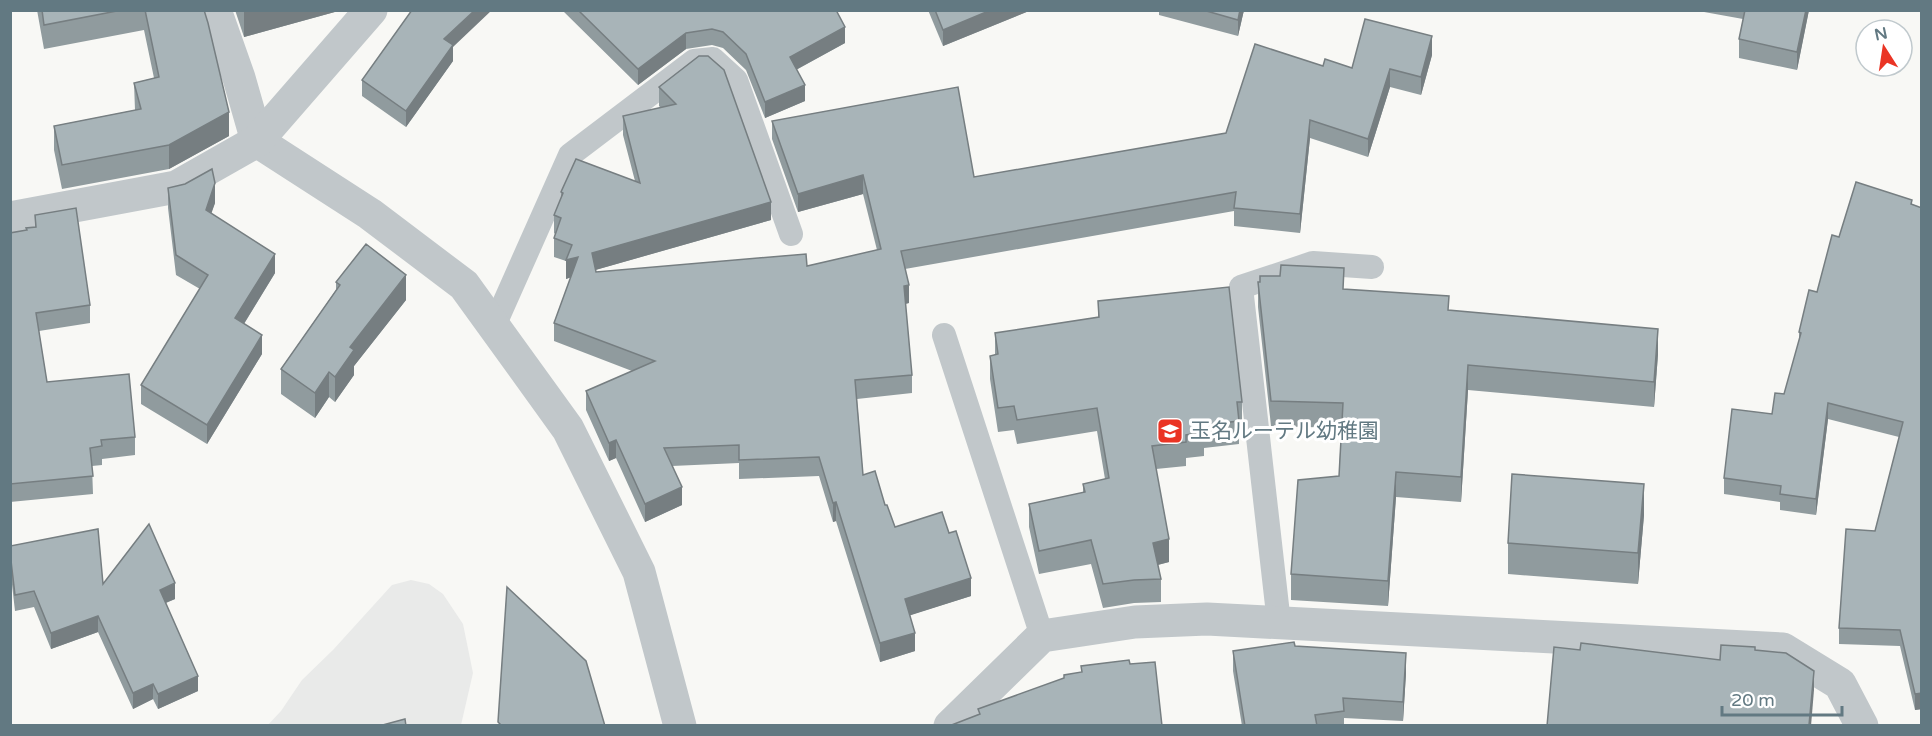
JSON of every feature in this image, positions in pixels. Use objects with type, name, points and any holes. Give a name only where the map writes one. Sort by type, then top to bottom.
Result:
[{"type":"street","points":[[215,10],[239,78],[257,141],[370,214],[464,285],[568,429],[639,572],[680,726]]},
{"type":"street","points":[[10,218],[176,187],[257,141],[371,10]]},
{"type":"street","points":[[950,726],[1042,636],[1135,622],[1207,619],[1783,650],[1840,684],[1862,726]]},
{"type":"lane","points":[[494,326],[570,155],[694,61],[713,59],[736,80],[791,234]]},
{"type":"lane","points":[[1279,623],[1241,287],[1313,263],[1371,267]]},
{"type":"lane","points":[[944,335],[1042,636]]},
{"type":"shaded area","points":[[411,580],[429,584],[443,594],[463,624],[473,673],[461,725],[267,726],[281,711],[302,680],[333,650],[392,585]]},
{"type":"building","points":[[42,10],[122,10],[44,25]]},
{"type":"building","points":[[145,10],[204,10],[229,112],[169,145],[62,165],[54,126],[141,109],[134,83],[159,77]]},
{"type":"building","points":[[412,10],[475,10],[444,39],[453,45],[406,111],[362,80]]},
{"type":"building","points":[[578,10],[836,10],[845,27],[790,57],[805,85],[765,102],[746,54],[723,32],[712,29],[686,33],[638,69]]},
{"type":"building","points":[[935,10],[991,10],[943,30]]},
{"type":"building","points":[[1203,10],[1240,10],[1238,20]]},
{"type":"building","points":[[1745,10],[1806,10],[1797,52],[1739,39]]},
{"type":"building","points":[[1365,19],[1432,36],[1421,77],[1390,69],[1368,139],[1310,120],[1300,214],[1234,208],[1236,192],[901,251],[909,285],[904,286],[912,375],[855,380],[863,475],[875,471],[885,505],[887,505],[895,527],[942,512],[949,533],[956,531],[971,578],[905,599],[915,633],[880,643],[836,502],[833,503],[819,457],[739,460],[739,445],[664,448],[682,487],[645,504],[616,440],[609,443],[586,391],[655,361],[554,323],[578,257],[566,260],[572,245],[554,238],[561,218],[554,215],[563,193],[561,192],[576,159],[640,183],[623,116],[676,104],[659,87],[699,56],[708,56],[724,70],[771,202],[592,253],[596,272],[806,254],[807,266],[881,249],[863,175],[798,194],[772,121],[958,87],[974,177],[1226,133],[1255,44],[1323,66],[1325,59],[1352,68]]},
{"type":"building","points":[[212,169],[215,183],[206,210],[275,254],[235,318],[262,335],[207,425],[141,385],[208,275],[176,255],[168,188],[185,184]]},
{"type":"building","points":[[1856,182],[1912,200],[1911,204],[1922,208],[1922,693],[1915,694],[1900,630],[1839,628],[1846,529],[1875,531],[1903,422],[1828,403],[1816,499],[1780,494],[1781,486],[1724,478],[1732,409],[1772,414],[1775,393],[1784,394],[1801,333],[1799,332],[1809,290],[1817,292],[1832,235],[1839,237]]},
{"type":"building","points":[[76,208],[90,305],[36,313],[47,382],[129,374],[135,437],[101,440],[102,446],[90,448],[93,476],[10,484],[10,233],[36,227],[35,215]]},
{"type":"building","points":[[366,244],[406,275],[350,347],[354,350],[335,377],[329,372],[315,393],[281,369],[340,285],[336,282]]},
{"type":"building","points":[[1281,265],[1344,268],[1343,289],[1449,296],[1448,310],[1658,329],[1654,382],[1468,365],[1461,477],[1396,472],[1388,581],[1291,574],[1298,480],[1339,476],[1343,403],[1271,401],[1258,282],[1260,282],[1260,276],[1280,276]]},
{"type":"building","points":[[1229,287],[1242,402],[1237,402],[1239,421],[1203,425],[1204,432],[1186,435],[1186,442],[1152,446],[1169,539],[1153,543],[1161,579],[1103,584],[1091,540],[1039,551],[1029,504],[1085,492],[1083,484],[1109,478],[1097,408],[1017,420],[1014,406],[998,408],[990,356],[998,354],[995,333],[1099,317],[1098,301]]},
{"type":"building","points":[[1512,474],[1644,484],[1638,553],[1508,543]]},
{"type":"building","points":[[149,524],[175,583],[160,590],[198,676],[158,694],[153,684],[133,693],[98,616],[51,633],[34,591],[15,595],[10,552],[10,546],[98,529],[103,584]]},
{"type":"building","points":[[507,587],[586,661],[605,726],[502,726],[498,722]]},
{"type":"building","points":[[1294,642],[1295,646],[1406,653],[1403,702],[1343,698],[1344,711],[1315,715],[1317,726],[1245,726],[1233,651]]},
{"type":"building","points":[[1581,643],[1720,660],[1721,645],[1755,647],[1755,650],[1786,653],[1814,671],[1809,725],[1811,726],[1547,726],[1554,647],[1580,650]]},
{"type":"building","points":[[1129,660],[1130,664],[1155,662],[1162,726],[949,726],[980,714],[978,709],[1064,678],[1064,675],[1082,672],[1081,666]]},
{"type":"building","points":[[405,719],[406,726],[379,726]]},
{"type":"place","name":"玉名ルーテル幼稚園","points":[[1170,431]]}]
